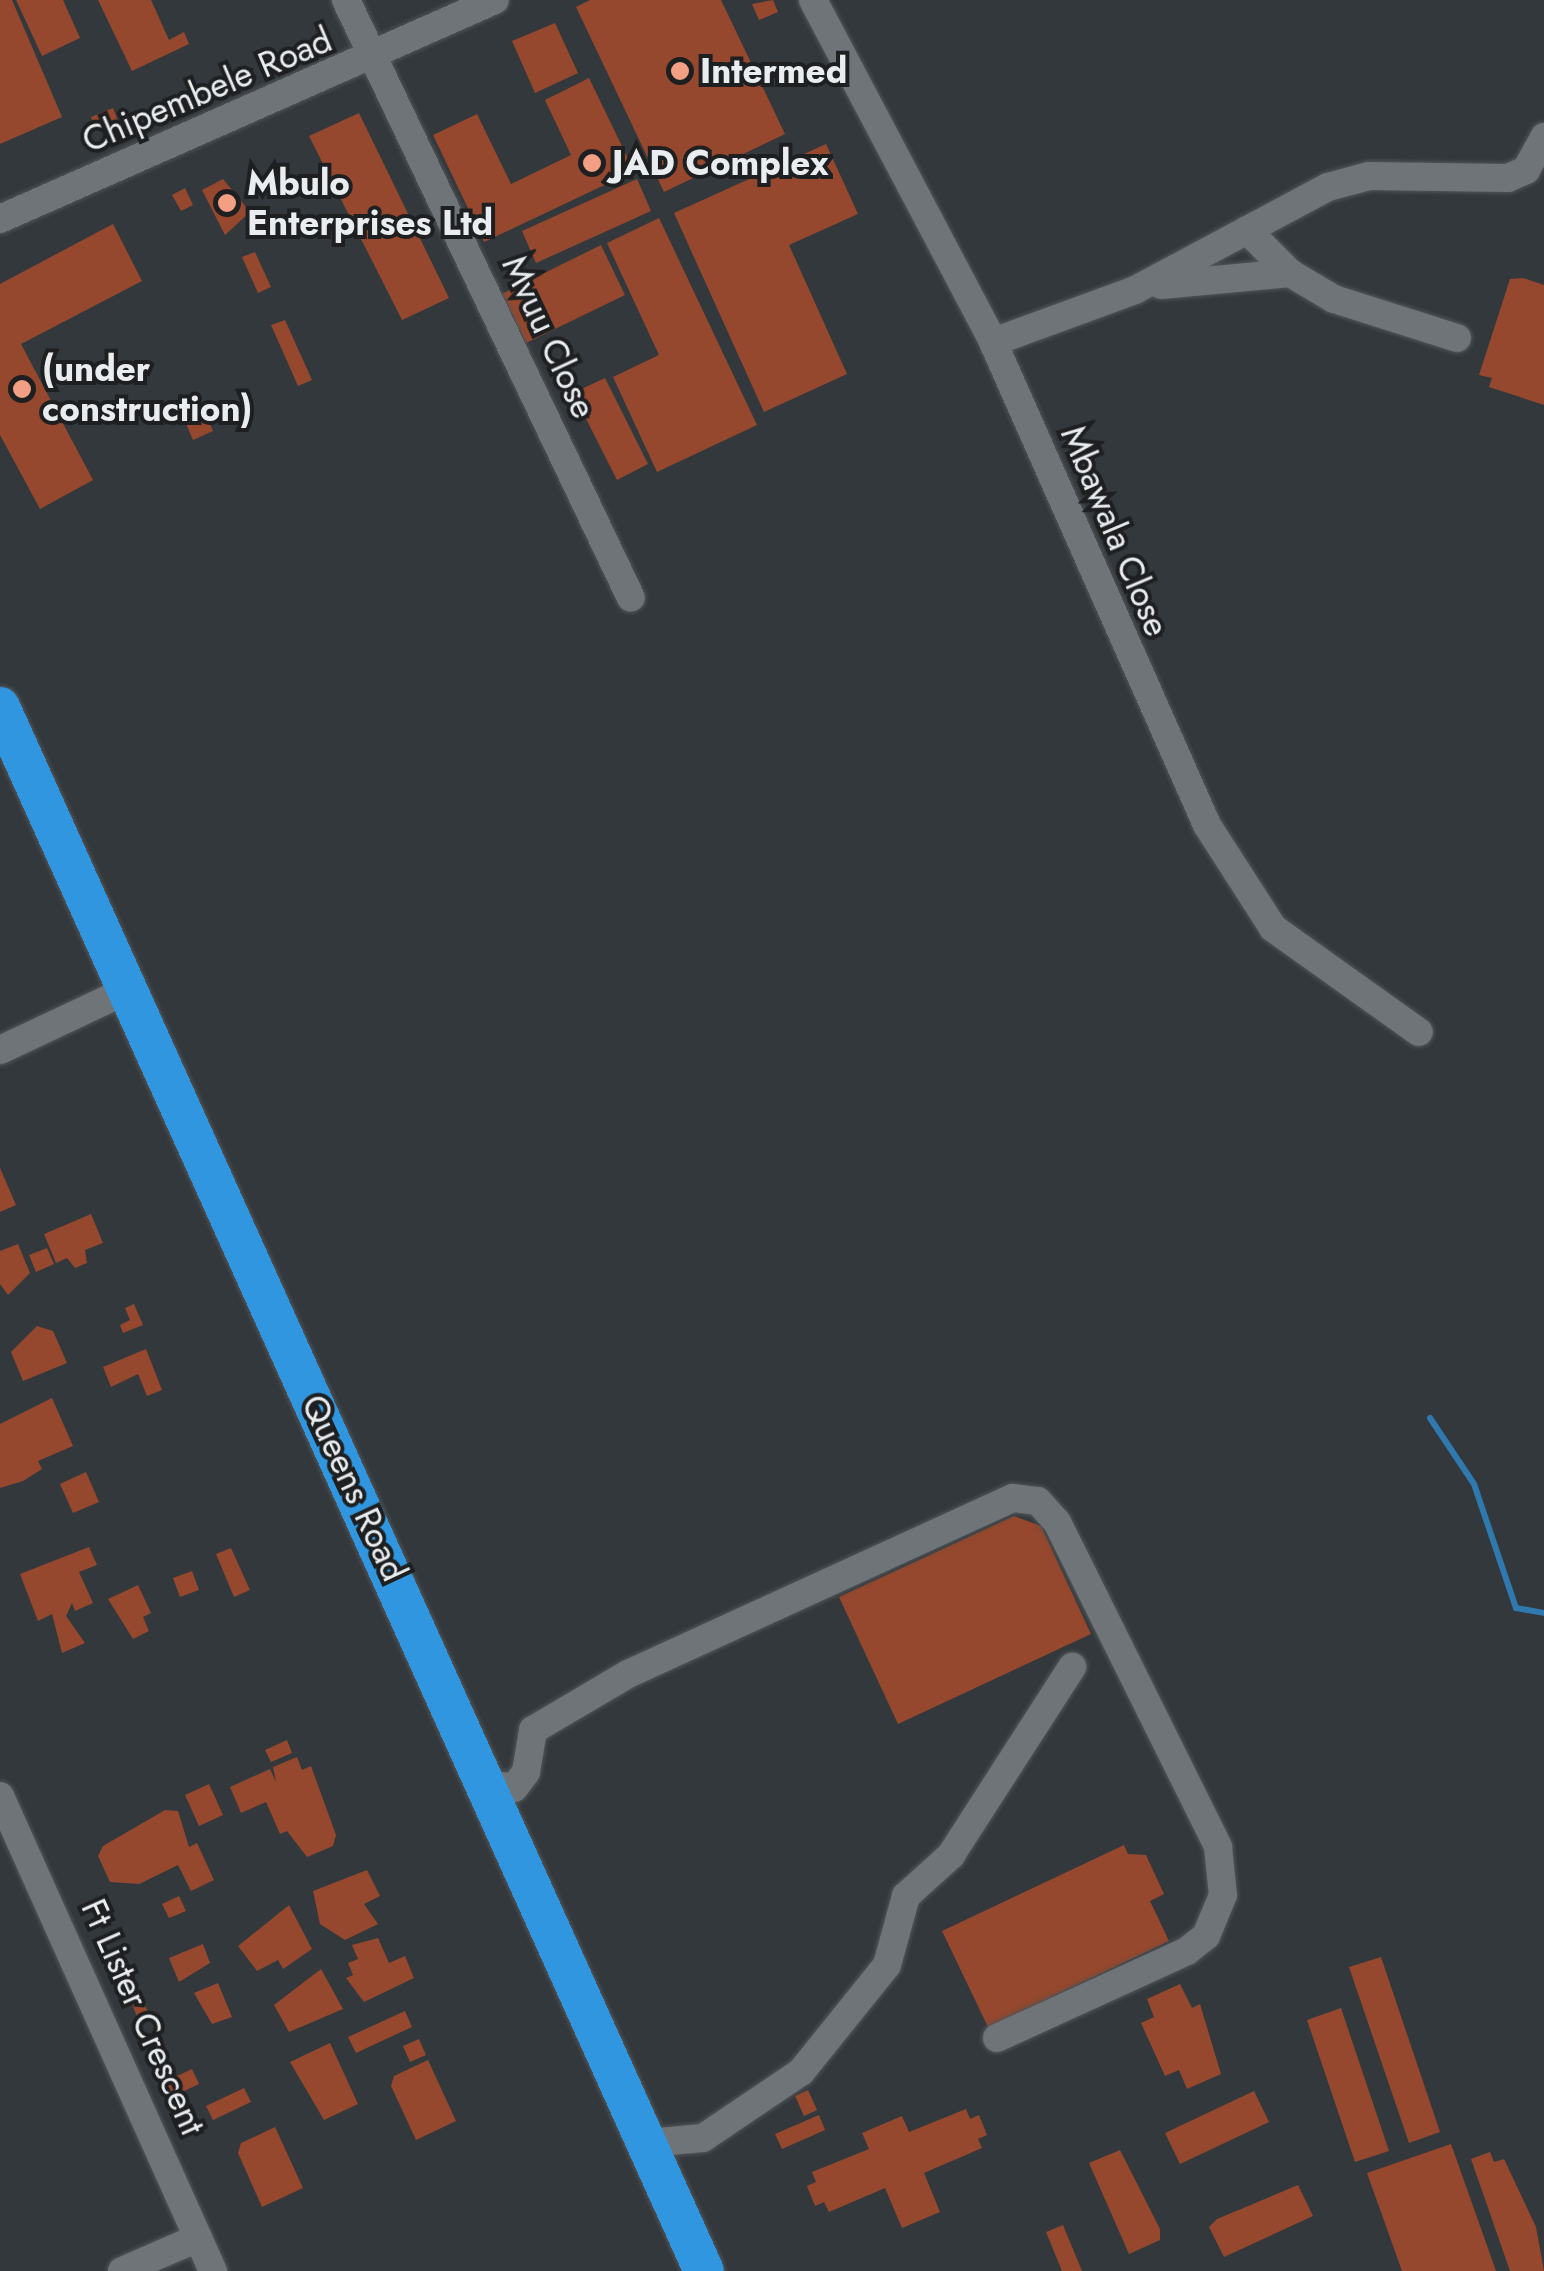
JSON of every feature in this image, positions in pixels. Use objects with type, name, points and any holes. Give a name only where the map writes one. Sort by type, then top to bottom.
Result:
[{"type":"highway","name":"Queens Road","points":[[0,707],[123,992],[489,1784],[704,2271]]},
{"type":"street","name":"Mvuu Close","points":[[346,0],[631,598]]},
{"type":"street","name":"Chipembele Road","points":[[0,219],[375,58],[495,0]]},
{"type":"street","name":"Mbawala Close","points":[[813,0],[993,342],[1125,651],[1244,887],[1301,953],[1419,1032]]},
{"type":"street","points":[[993,342],[1135,290],[1352,178],[1508,178],[1526,170],[1544,137]]},
{"type":"street","points":[[1247,230],[1290,273],[1375,317],[1457,338]]},
{"type":"street","points":[[1135,290],[1245,271],[1290,273]]},
{"type":"street","points":[[0,1050],[123,992]]},
{"type":"street","points":[[489,1784],[514,1788],[522,1780],[533,1730],[577,1700],[1013,1498],[1038,1501],[1056,1522],[1218,1847],[1223,1894],[1206,1936],[1187,1951],[997,2038]]},
{"type":"street","points":[[648,2142],[703,2138],[800,2072],[886,1964],[906,1896],[951,1855],[1072,1667]]},
{"type":"street","name":"Ft Lister Crescent","points":[[0,1796],[213,2271]]},
{"type":"street","points":[[122,2271],[198,2238]]},
{"type":"building","points":[[0,0],[12,0],[62,117],[0,144]]},
{"type":"building","points":[[16,0],[63,0],[80,38],[42,56]]},
{"type":"building","points":[[98,0],[151,0],[169,40],[184,32],[189,44],[132,71]]},
{"type":"building","name":"Intermed","points":[[590,0],[721,0],[785,134],[664,192],[576,7]]},
{"type":"building","points":[[773,0],[778,12],[759,20],[752,4]]},
{"type":"building","points":[[555,23],[578,73],[535,93],[512,41]]},
{"type":"building","name":"JAD Complex","points":[[589,78],[634,171],[484,242],[433,135],[477,114],[511,184],[571,155],[545,100]]},
{"type":"building","points":[[113,108],[118,121],[96,130],[91,117]]},
{"type":"building","points":[[359,113],[449,298],[402,320],[309,136]]},
{"type":"building","points":[[826,144],[858,214],[789,245],[847,374],[764,412],[674,213]]},
{"type":"building","name":"Mbulo Enterprises Ltd","points":[[223,179],[250,212],[225,235],[202,190]]},
{"type":"building","points":[[637,179],[651,211],[536,263],[522,231]]},
{"type":"building","points":[[185,188],[193,205],[181,211],[172,195]]},
{"type":"building","points":[[659,218],[757,425],[657,472],[613,377],[659,355],[607,243]]},
{"type":"building","name":"(under construction)","points":[[113,224],[142,281],[21,344],[93,480],[40,509],[0,435],[0,284]]},
{"type":"building","points":[[601,245],[625,295],[526,343],[502,294]]},
{"type":"building","points":[[255,252],[271,287],[258,293],[242,257]]},
{"type":"building","points":[[1523,278],[1544,285],[1544,405],[1489,387],[1492,378],[1479,375],[1510,279]]},
{"type":"building","points":[[285,320],[312,380],[298,386],[271,325]]},
{"type":"building","points":[[605,378],[648,464],[617,480],[573,393]]},
{"type":"building","points":[[204,410],[213,431],[193,440],[184,419]]},
{"type":"building","points":[[0,1168],[16,1205],[0,1212]]},
{"type":"building","points":[[91,1214],[103,1243],[85,1250],[87,1263],[75,1268],[67,1258],[56,1263],[44,1234]]},
{"type":"building","points":[[18,1244],[30,1273],[8,1295],[0,1284],[0,1251]]},
{"type":"building","points":[[47,1248],[54,1264],[36,1272],[29,1255]]},
{"type":"building","points":[[134,1304],[143,1325],[123,1333],[120,1325],[130,1320],[125,1308]]},
{"type":"building","points":[[37,1326],[53,1331],[67,1363],[23,1381],[11,1352]]},
{"type":"building","points":[[146,1349],[162,1390],[147,1396],[138,1374],[111,1387],[103,1367]]},
{"type":"building","points":[[52,1398],[73,1446],[38,1461],[42,1469],[23,1481],[0,1488],[0,1424]]},
{"type":"building","points":[[86,1472],[99,1502],[73,1513],[60,1484]]},
{"type":"building","points":[[1014,1516],[1041,1526],[1091,1634],[898,1724],[839,1597]]},
{"type":"building","points":[[89,1547],[97,1565],[79,1572],[93,1603],[75,1611],[72,1603],[66,1616],[85,1643],[62,1653],[52,1614],[38,1621],[20,1574]]},
{"type":"building","points":[[231,1548],[250,1590],[234,1597],[216,1554]]},
{"type":"building","points":[[192,1571],[199,1590],[180,1597],[173,1578]]},
{"type":"building","points":[[138,1585],[151,1613],[143,1617],[149,1631],[133,1639],[108,1599]]},
{"type":"building","points":[[287,1740],[292,1753],[271,1762],[265,1750]]},
{"type":"building","points":[[297,1757],[302,1770],[311,1766],[336,1835],[333,1846],[307,1857],[287,1831],[280,1834],[266,1802],[241,1813],[230,1787],[270,1769],[276,1782],[273,1767]]},
{"type":"building","points":[[209,1784],[223,1815],[199,1826],[185,1795]]},
{"type":"building","points":[[165,1810],[178,1811],[189,1847],[197,1843],[214,1880],[191,1891],[178,1865],[139,1884],[110,1882],[98,1856],[103,1846]]},
{"type":"building","points":[[1124,1845],[1128,1854],[1146,1855],[1164,1894],[1150,1901],[1169,1941],[988,2027],[942,1931]]},
{"type":"building","points":[[367,1870],[380,1896],[364,1904],[378,1924],[345,1940],[320,1924],[313,1891]]},
{"type":"building","points":[[179,1896],[186,1911],[169,1918],[162,1904]]},
{"type":"building","points":[[289,1905],[312,1949],[283,1969],[278,1960],[257,1971],[238,1946]]},
{"type":"building","points":[[378,1938],[389,1963],[405,1956],[414,1978],[364,2002],[346,1978],[353,1975],[348,1963],[358,1959],[352,1945]]},
{"type":"building","points":[[203,1944],[210,1963],[179,1982],[169,1958]]},
{"type":"building","points":[[1381,1957],[1440,2132],[1409,2143],[1349,1967]]},
{"type":"building","points":[[321,1969],[343,2009],[289,2032],[274,2005]]},
{"type":"building","points":[[136,1983],[151,2020],[140,2024],[125,1987]]},
{"type":"building","points":[[218,1983],[232,2017],[212,2024],[194,1993]]},
{"type":"building","points":[[1180,1984],[1192,2008],[1200,2004],[1221,2074],[1187,2089],[1179,2070],[1165,2076],[1141,2023],[1154,2017],[1147,1999]]},
{"type":"building","points":[[1341,2008],[1389,2151],[1355,2162],[1307,2020]]},
{"type":"building","points":[[405,2011],[412,2027],[356,2053],[348,2037]]},
{"type":"building","points":[[419,2039],[426,2055],[410,2062],[403,2046]]},
{"type":"building","points":[[330,2043],[358,2104],[324,2120],[290,2062]]},
{"type":"building","points":[[428,2060],[456,2121],[416,2140],[391,2086],[394,2076]]},
{"type":"building","points":[[192,2069],[199,2084],[167,2099],[160,2084]]},
{"type":"building","points":[[244,2088],[251,2102],[213,2120],[206,2106]]},
{"type":"building","points":[[808,2090],[817,2110],[804,2116],[795,2096]]},
{"type":"building","points":[[1254,2091],[1269,2122],[1180,2164],[1165,2133]]},
{"type":"building","points":[[966,2109],[970,2119],[979,2115],[987,2135],[978,2139],[982,2148],[924,2173],[940,2212],[902,2228],[885,2188],[829,2212],[824,2202],[815,2206],[807,2186],[816,2182],[812,2172],[869,2149],[862,2133],[902,2116],[909,2132]]},
{"type":"building","points":[[819,2115],[825,2130],[782,2149],[775,2134]]},
{"type":"building","points":[[275,2127],[303,2188],[262,2207],[238,2153],[241,2143]]},
{"type":"building","points":[[1451,2144],[1496,2271],[1402,2271],[1367,2173]]},
{"type":"building","points":[[1120,2150],[1160,2229],[1160,2240],[1129,2254],[1089,2163]]},
{"type":"building","points":[[1490,2152],[1494,2162],[1504,2159],[1536,2227],[1544,2271],[1510,2271],[1471,2159]]},
{"type":"building","points":[[1298,2185],[1313,2216],[1224,2257],[1209,2227],[1217,2219]]},
{"type":"building","points":[[1063,2225],[1082,2271],[1062,2271],[1046,2232]]},
{"type":"waterway","points":[[1430,1418],[1474,1484],[1516,1608],[1544,1613]]},
{"type":"place","name":"Intermed","points":[[680,71]]},
{"type":"place","name":"JAD Complex","points":[[592,163]]},
{"type":"place","name":"Mbulo Enterprises Ltd","points":[[227,203]]},
{"type":"place","name":"(under construction)","points":[[22,389]]}]
